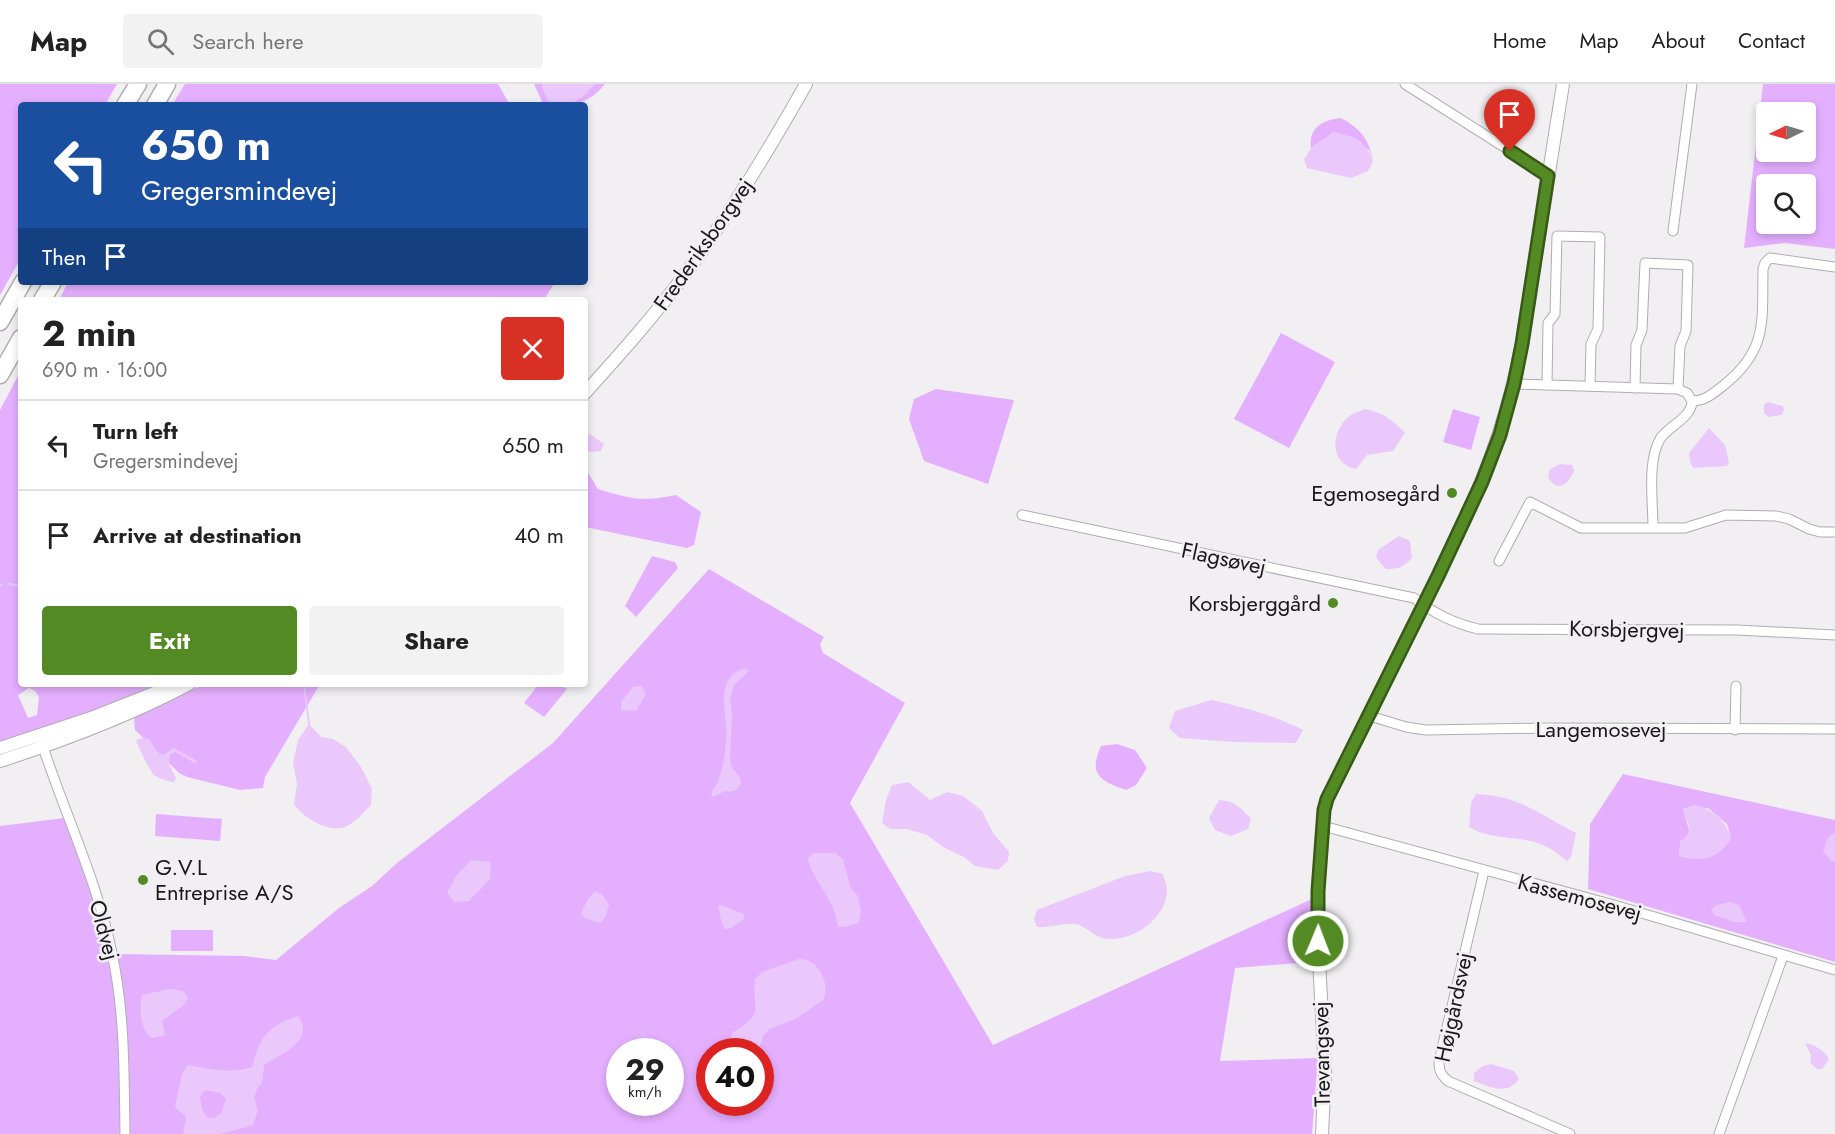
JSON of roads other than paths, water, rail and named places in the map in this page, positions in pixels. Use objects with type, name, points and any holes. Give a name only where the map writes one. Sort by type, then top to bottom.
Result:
[{"type":"highway","points":[[127,102],[138,84]]},
{"type":"highway","points":[[157,102],[167,84]]},
{"type":"highway","points":[[0,322],[21,285]]},
{"type":"highway","points":[[0,375],[18,343]]},
{"type":"street","name":"Frederiksborgvej","points":[[588,390],[631,342],[688,271],[741,194],[806,84]]},
{"type":"street","points":[[1406,84],[1548,176]]},
{"type":"street","name":"Trevangsvej","points":[[1322,1134],[1325,1073],[1318,941],[1318,891],[1324,810],[1327,799],[1370,716],[1482,482],[1500,435],[1514,384],[1563,84]]},
{"type":"street","points":[[1674,231],[1692,84]]},
{"type":"street","points":[[1547,385],[1548,323],[1555,314],[1557,237],[1600,237],[1598,329],[1591,344],[1590,386]]},
{"type":"street","points":[[1692,401],[1699,401],[1711,395],[1738,374],[1751,358],[1761,330],[1764,269],[1767,260],[1770,258],[1835,267]]},
{"type":"street","points":[[1635,388],[1635,345],[1642,330],[1645,263],[1688,265],[1686,331],[1680,346],[1678,389]]},
{"type":"street","points":[[1514,384],[1678,389],[1687,393],[1692,401],[1690,411],[1660,439],[1654,455],[1653,527]]},
{"type":"street","points":[[1499,561],[1530,502],[1581,528],[1685,528],[1726,515],[1776,516],[1820,532],[1835,532]]},
{"type":"street","name":"Flagsøvej","points":[[1022,515],[1413,598],[1423,606]]},
{"type":"street","name":"Korsbjergvej","points":[[1423,606],[1453,622],[1478,629],[1737,630],[1835,635]]},
{"type":"street","points":[[1735,730],[1736,686]]},
{"type":"street","points":[[0,761],[91,718],[168,687]]},
{"type":"street","points":[[0,748],[41,741],[99,726],[183,687]]},
{"type":"street","name":"Langemosevej","points":[[1370,716],[1406,728],[1426,730],[1835,729]]},
{"type":"street","name":"Oldvej","points":[[41,741],[101,909],[112,951],[120,994],[124,1049],[125,1134]]},
{"type":"street","name":"Kassemosevej","points":[[1323,826],[1614,905],[1835,970]]},
{"type":"street","name":"Højgårdsvej","points":[[1484,871],[1439,1061],[1439,1070],[1448,1081],[1570,1134]]},
{"type":"street","points":[[1719,1134],[1782,956]]},
{"type":"waterway","points":[[9,584],[18,586]]},
{"type":"waterway","points":[[304,687],[309,724]]},
{"type":"place","name":"Egemosegård","points":[[1452,493]]},
{"type":"place","name":"Korsbjerggård","points":[[1333,603]]},
{"type":"place","name":"G.V.L Entreprise A/S","points":[[143,880]]}]
